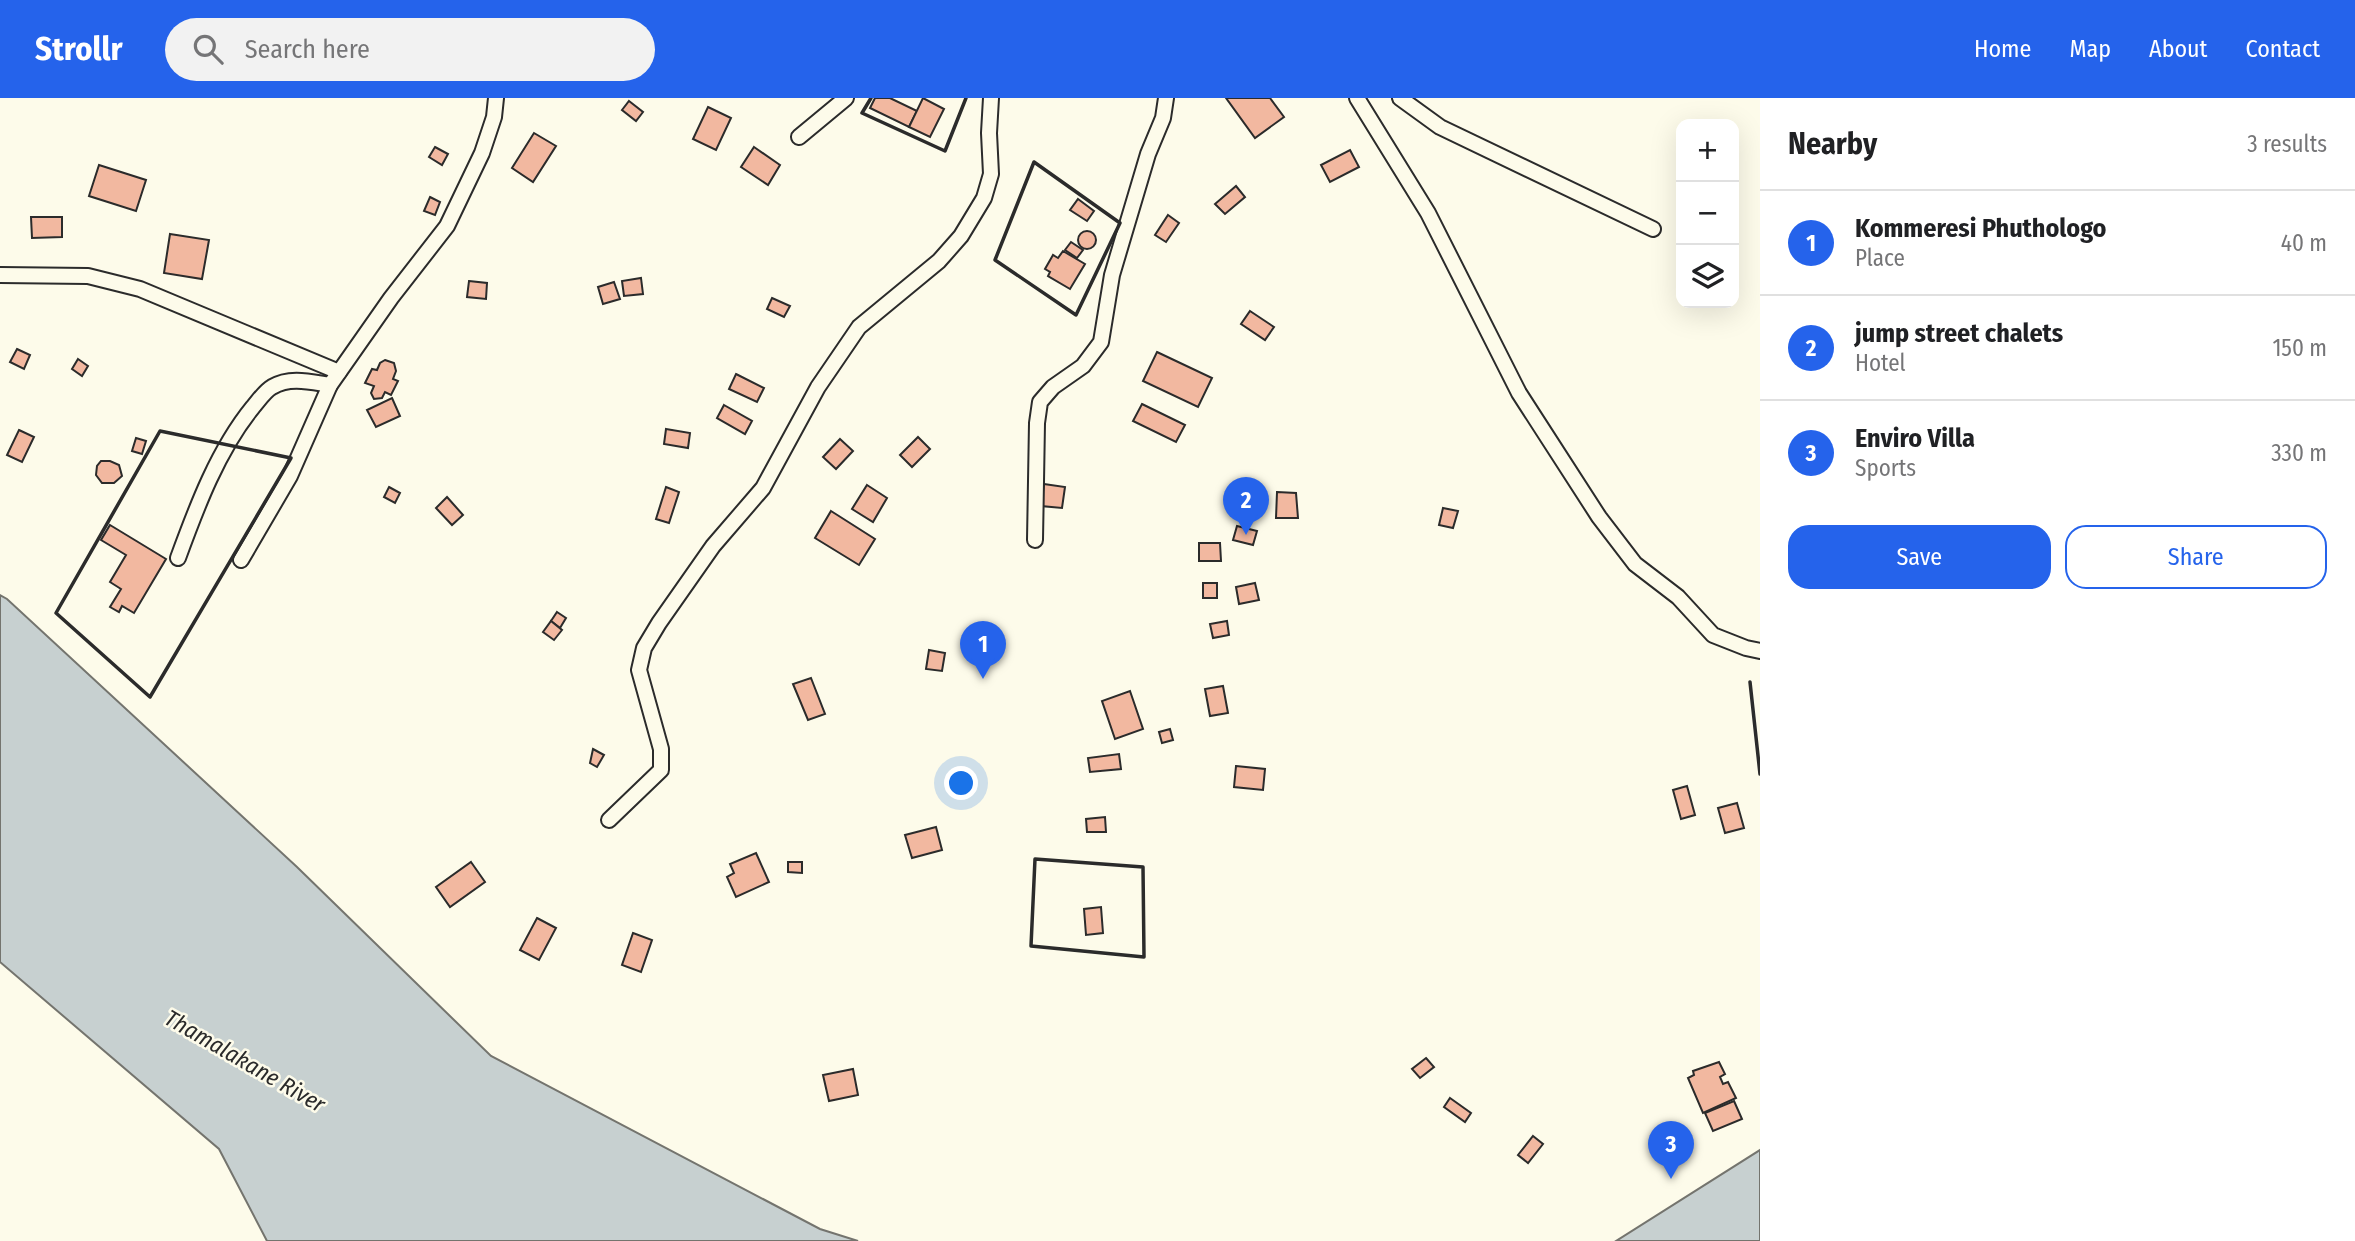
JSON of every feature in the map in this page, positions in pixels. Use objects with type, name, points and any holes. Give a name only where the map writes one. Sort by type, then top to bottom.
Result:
[{"type":"street","points":[[241,560],[290,476],[330,385],[391,298],[447,226],[482,153],[494,117],[496,98]]},
{"type":"street","points":[[799,137],[846,98]]},
{"type":"street","points":[[609,820],[661,770],[661,750],[639,670],[644,648],[713,546],[763,488],[818,387],[859,327],[939,261],[961,236],[984,198],[991,174],[991,98]]},
{"type":"street","points":[[1035,540],[1037,423],[1040,402],[1053,387],[1083,366],[1101,342],[1112,275],[1163,118],[1166,98]]},
{"type":"street","points":[[1357,98],[1428,214],[1519,393],[1599,517],[1634,564],[1678,597],[1713,635],[1760,651]]},
{"type":"street","points":[[1400,98],[1440,127],[1653,229]]},
{"type":"street","points":[[0,275],[88,276],[140,289],[339,372]]},
{"type":"street","points":[[178,558],[227,445],[264,394],[270,388],[287,381],[301,380],[330,385]]},
{"type":"water","name":"Thamalakane River","points":[[0,595],[297,867],[491,1056],[820,1229],[858,1241],[267,1241],[219,1149],[0,962]]},
{"type":"water","points":[[1760,1150],[1760,1241],[1616,1241]]},
{"type":"building","points":[[875,98],[890,98],[917,111],[909,127],[870,108]]},
{"type":"building","points":[[923,98],[944,109],[930,137],[909,127]]},
{"type":"building","points":[[1226,98],[1270,98],[1284,117],[1255,138]]},
{"type":"building","points":[[629,101],[643,112],[636,121],[622,110]]},
{"type":"building","points":[[708,107],[731,118],[716,150],[693,139]]},
{"type":"building","points":[[534,133],[556,146],[533,182],[512,168]]},
{"type":"building","points":[[435,147],[448,154],[442,165],[429,157]]},
{"type":"building","points":[[754,147],[780,165],[768,185],[741,167]]},
{"type":"building","points":[[1350,150],[1359,167],[1330,182],[1321,165]]},
{"type":"building","points":[[99,165],[146,180],[136,211],[89,196]]},
{"type":"building","points":[[1236,186],[1245,197],[1225,214],[1215,204]]},
{"type":"building","points":[[430,197],[440,202],[435,215],[424,211]]},
{"type":"building","points":[[1078,199],[1094,211],[1087,221],[1070,210]]},
{"type":"building","points":[[1168,215],[1179,223],[1166,242],[1155,235]]},
{"type":"building","points":[[31,217],[62,217],[62,237],[32,238]]},
{"type":"building","points":[[1083,231],[1091,231],[1096,240],[1094,247],[1083,249],[1078,244],[1078,236]]},
{"type":"building","points":[[170,234],[209,240],[202,279],[164,273]]},
{"type":"building","points":[[1071,242],[1083,250],[1077,258],[1065,250]]},
{"type":"building","points":[[1063,251],[1085,264],[1070,289],[1048,276],[1050,272],[1045,269],[1053,255],[1058,258]]},
{"type":"building","points":[[641,278],[643,294],[624,296],[622,281]]},
{"type":"building","points":[[469,281],[487,283],[486,299],[467,297]]},
{"type":"building","points":[[614,282],[620,299],[603,304],[598,287]]},
{"type":"building","points":[[772,298],[790,306],[784,317],[767,309]]},
{"type":"building","points":[[1250,311],[1274,327],[1265,340],[1241,324]]},
{"type":"building","points":[[17,349],[30,355],[24,369],[10,362]]},
{"type":"building","points":[[1157,352],[1212,378],[1198,407],[1143,381]]},
{"type":"building","points":[[78,359],[88,366],[82,376],[72,369]]},
{"type":"building","points":[[385,360],[394,363],[396,371],[393,379],[398,381],[391,395],[385,392],[382,398],[374,399],[371,393],[374,386],[365,383],[372,369],[377,370]]},
{"type":"building","points":[[736,374],[764,388],[757,402],[729,389]]},
{"type":"building","points":[[392,398],[400,416],[376,427],[367,410]]},
{"type":"building","points":[[1142,404],[1185,425],[1176,442],[1133,421]]},
{"type":"building","points":[[724,405],[752,421],[745,434],[717,418]]},
{"type":"building","points":[[666,429],[690,433],[688,448],[664,444]]},
{"type":"building","points":[[19,430],[34,437],[22,462],[7,455]]},
{"type":"building","points":[[918,437],[930,449],[912,467],[900,455]]},
{"type":"building","points":[[136,438],[146,441],[142,454],[132,451]]},
{"type":"building","points":[[840,439],[853,451],[836,469],[823,457]]},
{"type":"building","points":[[101,461],[119,465],[122,476],[114,483],[102,483],[96,475]]},
{"type":"building","points":[[1044,484],[1065,487],[1062,508],[1041,506]]},
{"type":"building","points":[[867,485],[887,498],[873,522],[852,509]]},
{"type":"building","points":[[389,487],[400,493],[395,503],[384,497]]},
{"type":"building","points":[[666,487],[679,492],[669,523],[656,519]]},
{"type":"building","points":[[1277,492],[1296,493],[1298,518],[1276,518]]},
{"type":"building","points":[[447,497],[463,515],[452,525],[436,508]]},
{"type":"building","points":[[1443,508],[1458,511],[1453,528],[1439,525]]},
{"type":"building","points":[[831,511],[875,539],[859,565],[815,538]]},
{"type":"building","points":[[110,525],[166,559],[134,613],[122,606],[119,612],[110,607],[121,589],[110,582],[126,555],[101,540]]},
{"type":"building","points":[[1237,526],[1257,531],[1253,545],[1233,540]]},
{"type":"building","points":[[1199,543],[1220,543],[1221,561],[1199,561]]},
{"type":"building","points":[[1203,583],[1217,583],[1217,598],[1203,598]]},
{"type":"building","points":[[1255,583],[1259,600],[1239,604],[1236,587]]},
{"type":"building","points":[[557,612],[566,618],[560,628],[551,621]]},
{"type":"building","points":[[551,621],[562,630],[554,640],[543,632]]},
{"type":"building","points":[[1227,621],[1229,635],[1213,638],[1210,624]]},
{"type":"building","points":[[929,650],[945,653],[942,671],[926,669]]},
{"type":"building","points":[[811,678],[825,714],[808,720],[793,684]]},
{"type":"building","points":[[1223,686],[1228,713],[1210,716],[1205,689]]},
{"type":"building","points":[[1130,691],[1143,729],[1115,739],[1102,701]]},
{"type":"building","points":[[1170,729],[1173,740],[1162,743],[1159,732]]},
{"type":"building","points":[[593,749],[604,755],[597,767],[590,763]]},
{"type":"building","points":[[1119,754],[1121,769],[1090,772],[1088,758]]},
{"type":"building","points":[[1236,766],[1265,769],[1263,790],[1234,787]]},
{"type":"building","points":[[1687,786],[1695,815],[1681,819],[1673,790]]},
{"type":"building","points":[[1737,803],[1744,828],[1725,833],[1718,808]]},
{"type":"building","points":[[1105,817],[1106,832],[1087,832],[1086,819]]},
{"type":"building","points":[[936,827],[942,850],[912,858],[905,835]]},
{"type":"building","points":[[756,853],[769,882],[736,897],[727,877],[734,873],[730,864]]},
{"type":"building","points":[[471,862],[485,882],[450,907],[436,887]]},
{"type":"building","points":[[788,862],[802,862],[802,873],[788,872]]},
{"type":"building","points":[[1101,907],[1103,933],[1086,935],[1084,909]]},
{"type":"building","points":[[537,918],[556,928],[539,960],[520,950]]},
{"type":"building","points":[[633,933],[652,940],[641,972],[622,965]]},
{"type":"building","points":[[1426,1058],[1434,1067],[1420,1078],[1412,1069]]},
{"type":"building","points":[[1719,1062],[1725,1074],[1720,1077],[1723,1084],[1728,1082],[1736,1098],[1703,1113],[1688,1078],[1694,1075],[1693,1071]]},
{"type":"building","points":[[853,1069],[858,1095],[829,1101],[823,1075]]},
{"type":"building","points":[[1450,1098],[1471,1113],[1465,1122],[1444,1107]]},
{"type":"building","points":[[1734,1101],[1742,1119],[1713,1131],[1705,1113]]},
{"type":"building","points":[[1533,1136],[1543,1144],[1528,1163],[1518,1155]]},
{"type":"wall","points":[[871,98],[862,113],[945,151],[966,98]]},
{"type":"wall","points":[[1034,162],[1120,223],[1076,315],[995,260],[1034,162]]},
{"type":"wall","points":[[160,431],[291,458],[150,697],[56,613],[160,431]]},
{"type":"wall","points":[[1750,682],[1760,774]]},
{"type":"wall","points":[[1035,859],[1143,867],[1144,957],[1031,946],[1035,859]]},
{"type":"place","name":"jump street chalets","points":[[1246,535]]},
{"type":"place","name":"Kommeresi Phuthologo","points":[[983,679]]},
{"type":"place","name":"Enviro Villa","points":[[1671,1179]]}]
